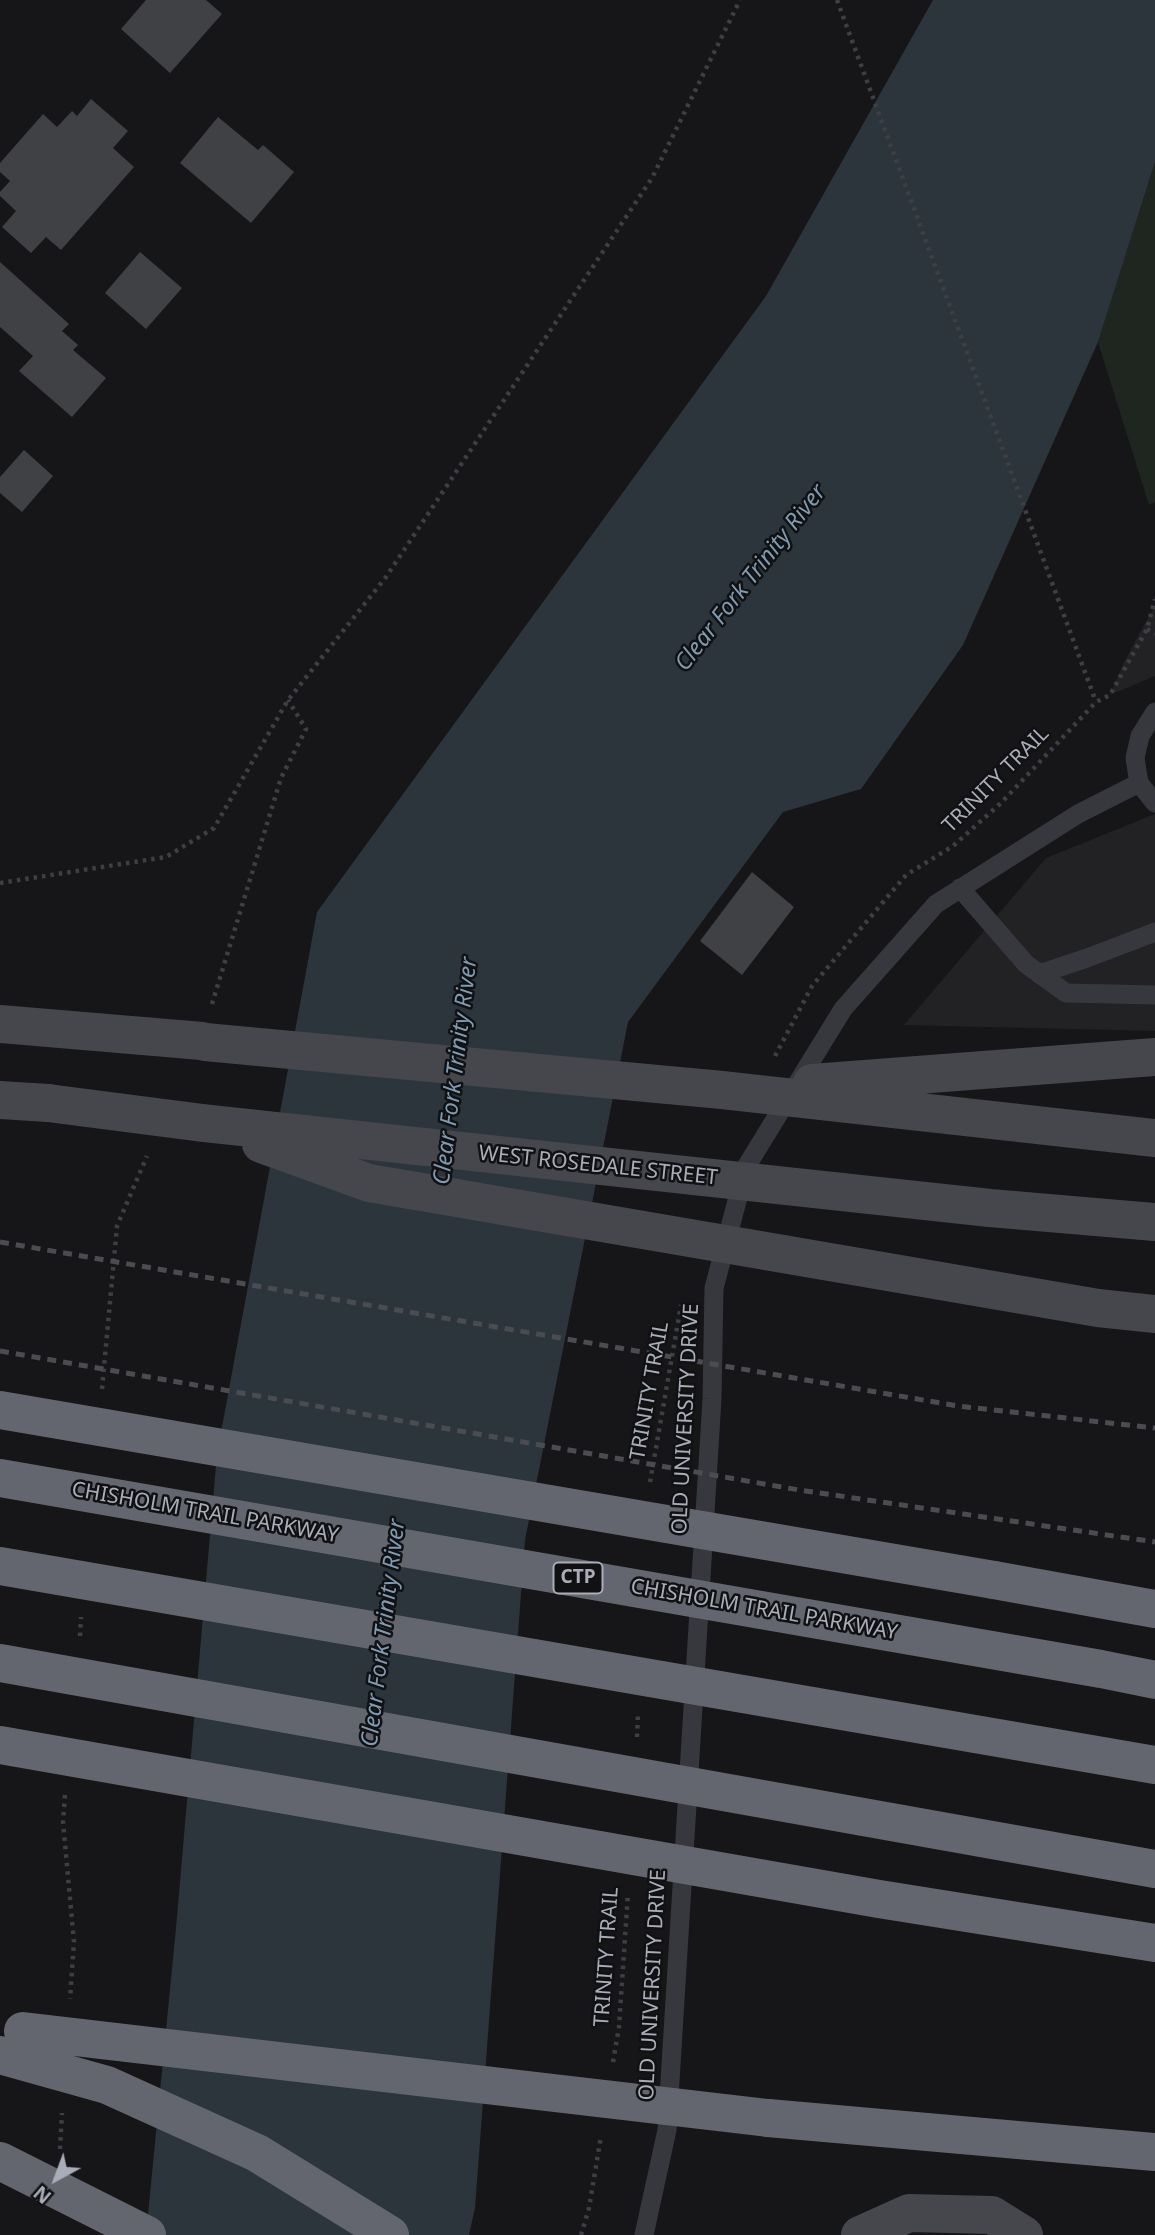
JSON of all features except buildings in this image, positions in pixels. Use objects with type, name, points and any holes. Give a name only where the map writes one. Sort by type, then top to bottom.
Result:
[{"type":"highway","points":[[0,1410],[1155,1609]]},
{"type":"highway","name":"CHISHOLM TRAIL PARKWAY","points":[[0,1478],[1155,1680]]},
{"type":"highway","points":[[0,1566],[1155,1765]]},
{"type":"highway","points":[[0,1663],[1155,1869]]},
{"type":"highway","points":[[0,1745],[865,1896],[1155,1942]]},
{"type":"highway","points":[[8,2038],[768,2118],[1155,2152]]},
{"type":"highway","points":[[8,2038],[244,2148],[390,2235]]},
{"type":"highway","points":[[1103,2146],[1155,2173]]},
{"type":"highway","points":[[0,2161],[147,2235]]},
{"type":"main road","points":[[0,1024],[722,1090],[1155,1138]]},
{"type":"main road","points":[[722,1090],[1155,1057]]},
{"type":"main road","name":"WEST ROSEDALE STREET","points":[[0,1100],[48,1103],[203,1124],[962,1205],[1155,1222]]},
{"type":"main road","points":[[203,1124],[369,1183],[1084,1306],[1155,1314]]},
{"type":"main road","points":[[860,2235],[909,2213],[992,2216],[1024,2235]]},
{"type":"lane","points":[[1155,712],[1140,736],[1135,758],[1139,783],[1155,803]]},
{"type":"lane","name":"OLD UNIVERSITY DRIVE","points":[[644,2235],[667,2130],[711,1412],[714,1288],[746,1167],[843,1009],[936,904],[1078,814],[1139,783]]},
{"type":"lane","points":[[960,888],[1026,964],[1066,993],[1155,995]]},
{"type":"lane","points":[[1039,974],[1155,932]]},
{"type":"path","points":[[0,883],[166,857],[214,828],[288,700],[386,577],[652,178],[740,0]]},
{"type":"path","points":[[837,0],[1096,702]]},
{"type":"path","name":"TRINITY TRAIL","points":[[774,1057],[812,986],[906,875],[953,846],[1001,803],[1096,702],[1111,695],[1147,629],[1155,599]]},
{"type":"path","points":[[1147,629],[1155,634]]},
{"type":"path","points":[[203,1041],[229,944],[281,778],[306,729],[288,700]]},
{"type":"path","name":"TRINITY TRAIL","points":[[649,1491],[683,1296]]},
{"type":"path","points":[[636,1751],[638,1710]]},
{"type":"path","name":"TRINITY TRAIL","points":[[612,2066],[619,2027],[628,1889]]},
{"type":"path","points":[[581,2235],[589,2208],[602,2130]]},
{"type":"shaded area","points":[[1155,162],[1155,502],[1149,505],[1098,342]]},
{"type":"shaded area","points":[[1155,605],[1155,676],[1110,695],[1124,662]]},
{"type":"shaded area","points":[[1155,814],[1155,1031],[904,1025],[1046,858]]},
{"type":"water","name":"Clear Fork Trinity River","points":[[933,0],[1155,0],[1155,162],[1098,342],[963,645],[861,789],[783,812],[628,1022],[525,1540],[475,2208],[469,2235],[146,2235],[217,1454],[317,912],[766,296]]},
{"type":"railway","points":[[0,1242],[958,1406],[1155,1428]]},
{"type":"railway","points":[[0,1351],[799,1490],[1155,1542]]}]
